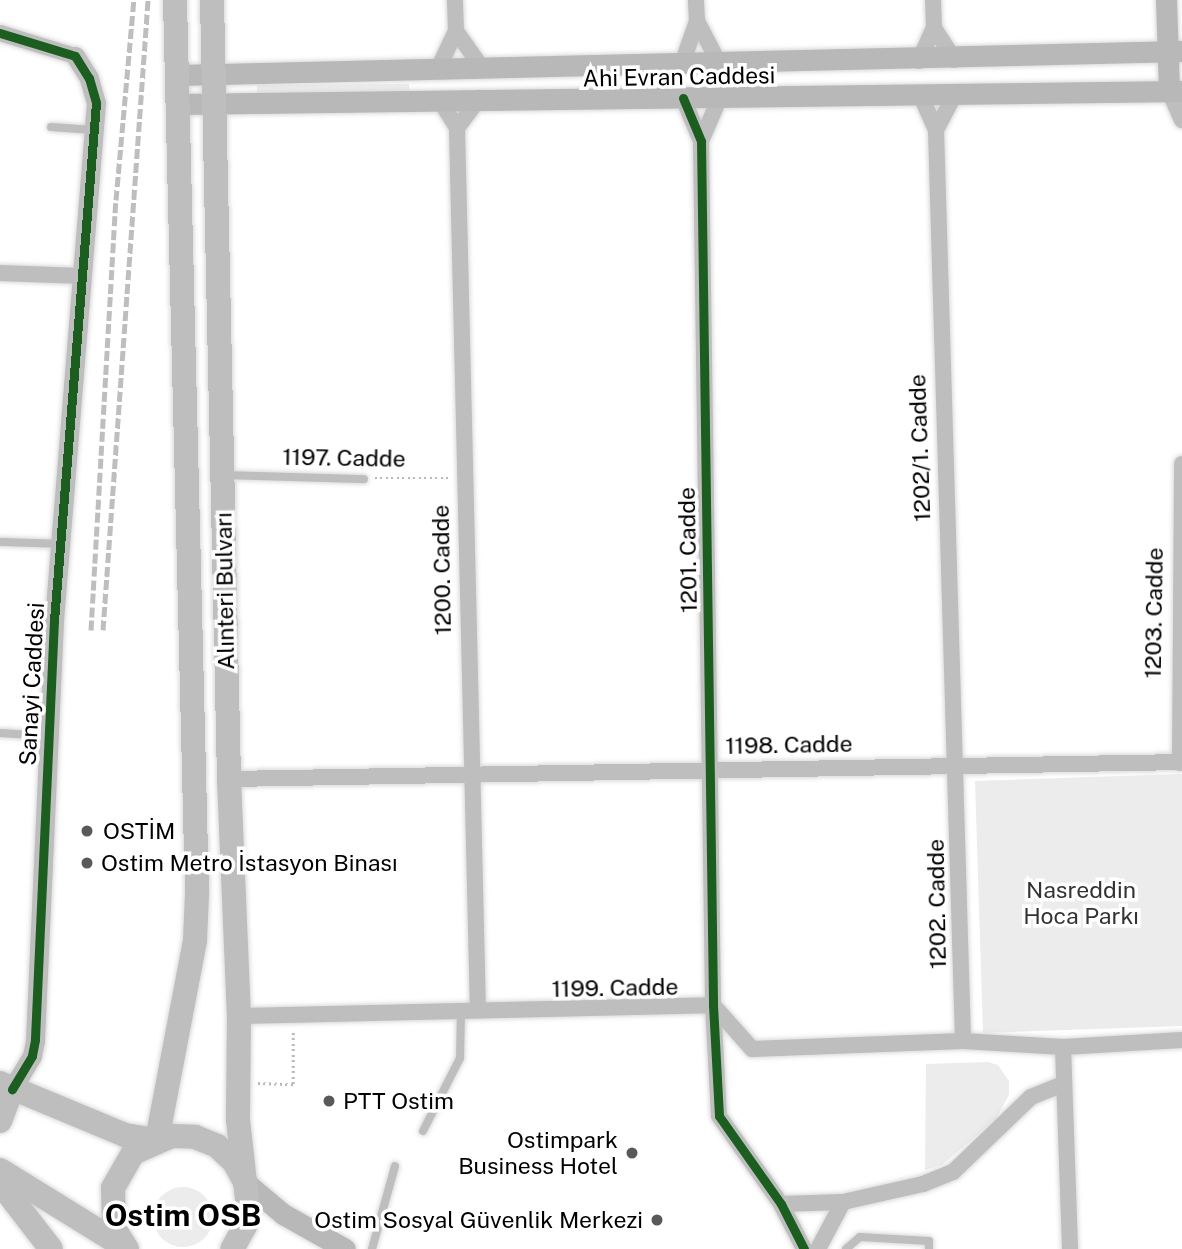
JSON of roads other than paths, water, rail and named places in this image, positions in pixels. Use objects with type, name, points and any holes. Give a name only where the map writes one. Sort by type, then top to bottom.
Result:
[{"type":"main road","name":"Alınteri Bulvarı","points":[[157,1140],[195,940],[197,894],[175,0]]},
{"type":"main road","name":"Alınteri Bulvarı","points":[[212,0],[229,779],[239,1016],[239,1083],[248,1205],[245,1226],[232,1249]]},
{"type":"main road","points":[[1166,0],[1175,52],[1175,91]]},
{"type":"main road","name":"Ahi Evran Caddesi","points":[[177,75],[919,61],[1175,52]]},
{"type":"main road","name":"1202/1. Cadde","points":[[955,60],[955,94]]},
{"type":"main road","name":"1202/1. Cadde","points":[[919,61],[920,94]]},
{"type":"main road","name":"1201. Cadde","points":[[719,63],[721,95]]},
{"type":"main road","name":"1201. Cadde","points":[[682,64],[683,98]]},
{"type":"main road","points":[[480,98],[482,68]]},
{"type":"main road","points":[[438,69],[439,99]]},
{"type":"main road","name":"Ahi Evran Caddesi","points":[[177,104],[1175,91]]},
{"type":"main road","points":[[0,1121],[6,1086],[125,1135],[157,1140],[195,1137],[217,1146],[234,1162],[245,1182],[283,1214],[345,1249]]},
{"type":"main road","points":[[125,1248],[112,1218],[113,1188],[133,1153],[157,1140]]},
{"type":"main road","points":[[0,1170],[125,1248]]},
{"type":"main road","points":[[0,1183],[51,1249]]},
{"type":"street","points":[[438,69],[456,31],[455,0]]},
{"type":"street","name":"1201. Cadde","points":[[682,64],[697,21],[696,0]]},
{"type":"street","name":"1202/1. Cadde","points":[[919,61],[934,27],[933,0]]},
{"type":"street","name":"1201. Cadde","points":[[697,21],[719,63]]},
{"type":"street","points":[[934,27],[955,60]]},
{"type":"street","points":[[456,31],[482,68]]},
{"type":"street","points":[[0,33],[75,56]]},
{"type":"street","name":"Sanayi Caddesi","points":[[6,1086],[32,1056],[35,1040],[60,544],[96,103],[89,78],[75,56]]},
{"type":"street","points":[[1175,91],[1182,120]]},
{"type":"street","name":"1202/1. Cadde","points":[[920,94],[936,130],[956,765]]},
{"type":"street","name":"1202/1. Cadde","points":[[936,130],[955,94]]},
{"type":"street","name":"1201. Cadde","points":[[701,141],[721,95]]},
{"type":"street","points":[[439,99],[457,128],[480,98]]},
{"type":"street","name":"1201. Cadde","points":[[683,98],[701,141],[713,1005],[719,1116],[781,1204],[804,1249]]},
{"type":"street","name":"1200. Cadde","points":[[457,128],[478,1010]]},
{"type":"street","points":[[0,273],[82,276]]},
{"type":"street","name":"1203. Cadde","points":[[1181,763],[1182,464]]},
{"type":"street","name":"1198. Cadde","points":[[229,779],[1181,763]]},
{"type":"street","name":"1202. Cadde","points":[[956,765],[962,1041]]},
{"type":"street","points":[[713,1005],[752,1049],[962,1041],[1063,1047],[1182,1040]]},
{"type":"street","name":"1199. Cadde","points":[[239,1016],[713,1005]]},
{"type":"street","points":[[1063,1047],[1070,1249]]},
{"type":"street","points":[[781,1204],[843,1202],[923,1184],[953,1172],[1031,1097],[1064,1084]]},
{"type":"street","points":[[818,1249],[843,1202]]},
{"type":"lane","points":[[51,127],[94,130]]},
{"type":"lane","name":"1197. Cadde","points":[[222,475],[364,479]]},
{"type":"lane","points":[[0,542],[60,544]]},
{"type":"lane","points":[[0,733],[49,736]]},
{"type":"lane","points":[[424,1132],[460,1058],[461,1011]]},
{"type":"lane","points":[[372,1249],[396,1166]]},
{"type":"lane","points":[[846,1249],[860,1237],[929,1241],[929,1249]]},
{"type":"railway","points":[[91,630],[116,200],[134,0]]},
{"type":"railway","points":[[103,630],[148,0]]},
{"type":"place","name":"OSTİM","points":[[87,831]]},
{"type":"place","name":"Ostim Metro İstasyon Binası","points":[[87,863]]},
{"type":"place","name":"PTT Ostim","points":[[329,1101]]},
{"type":"place","name":"Ostimpark Business Hotel","points":[[632,1153]]},
{"type":"place","name":"Ostim Sosyal Güvenlik Merkezi","points":[[657,1220]]},
{"type":"district","name":"Ostim OSB","points":[[183,1215]]},
{"type":"park label","name":"Nasreddin Hoca Parkı","points":[[1081,903]]}]
